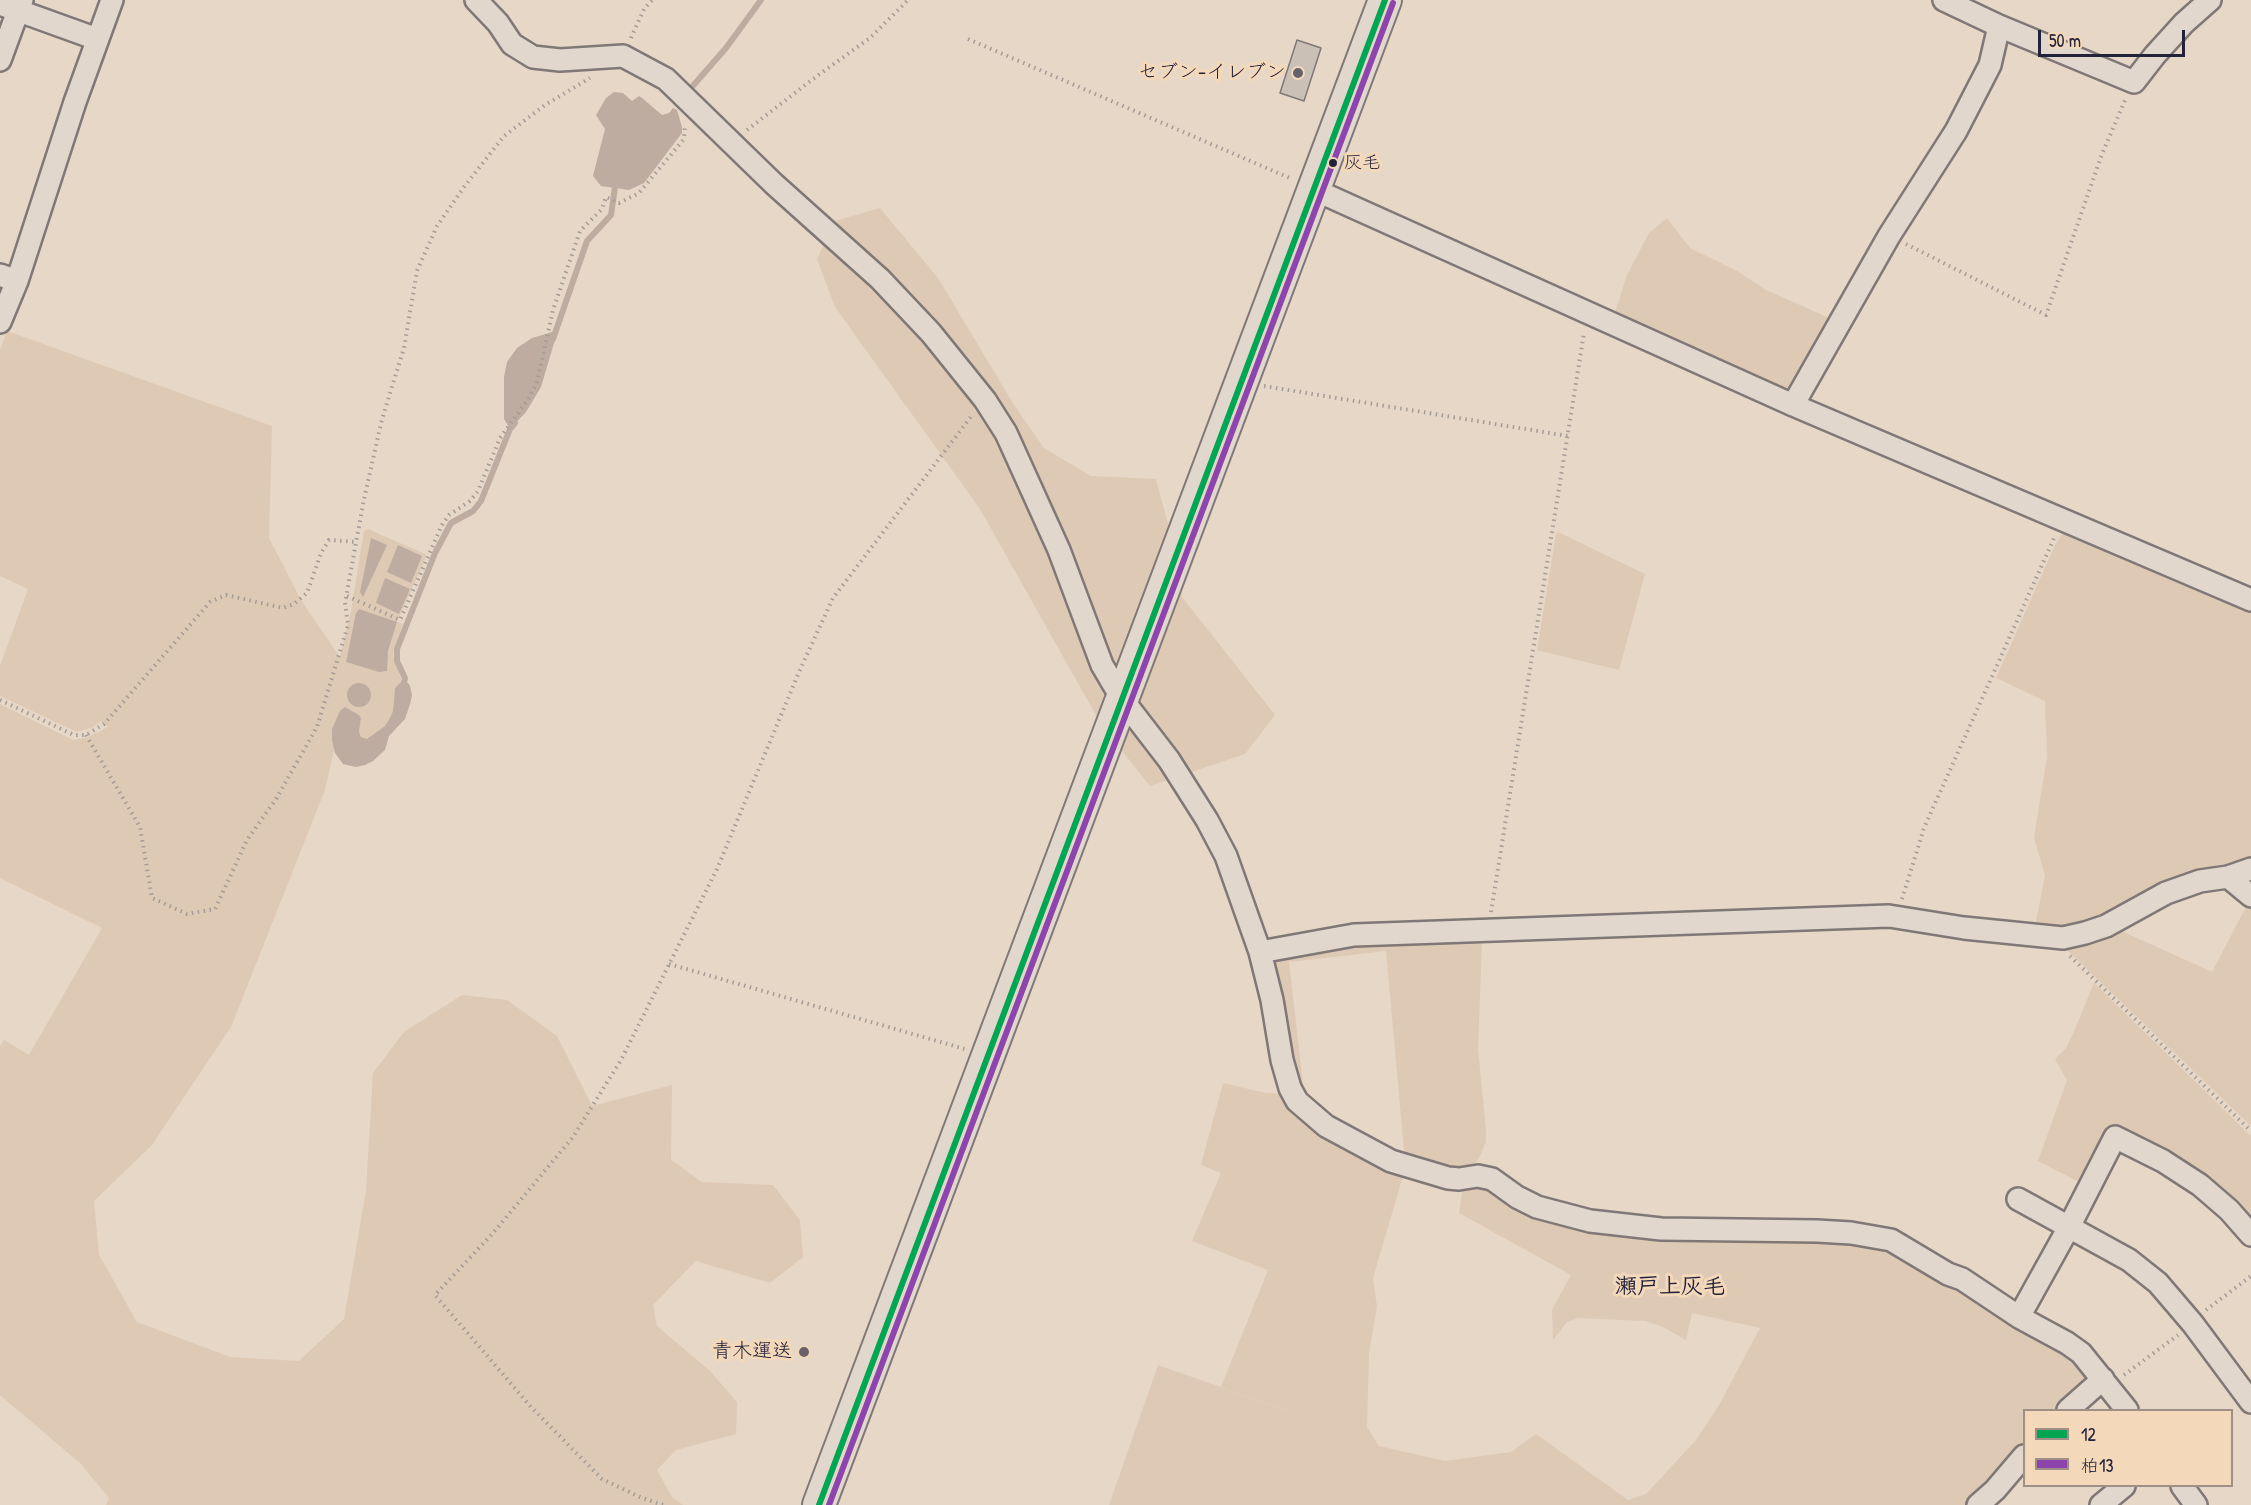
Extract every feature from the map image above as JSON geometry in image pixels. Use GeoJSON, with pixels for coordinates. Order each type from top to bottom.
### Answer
{"type":"FeatureCollection","features":[{"type":"Feature","properties":{"kind":"main road"},"geometry":{"type":"LineString","coordinates":[[819,1505],[1385,0]]}},
{"type":"Feature","properties":{"kind":"street"},"geometry":{"type":"LineString","coordinates":[[0,322],[9,278],[112,0]]}},
{"type":"Feature","properties":{"kind":"street"},"geometry":{"type":"LineString","coordinates":[[476,0],[498,23],[512,44],[533,57],[560,60],[614,57],[666,79],[774,184],[880,279],[931,333],[984,400],[1006,433],[1059,550],[1102,665],[1122,699],[1169,760],[1207,820],[1226,856],[1260,952],[1290,1088],[1297,1101],[1326,1126],[1391,1161],[1448,1178],[1478,1176],[1492,1179],[1517,1197],[1537,1207],[1590,1221],[1661,1229],[1851,1233],[1891,1240],[1948,1274],[1962,1279],[2019,1317],[2074,1348],[2106,1382],[2126,1409]]}},
{"type":"Feature","properties":{"kind":"street"},"geometry":{"type":"LineString","coordinates":[[1944,0],[1999,26],[2134,82],[2184,23],[2210,0]]}},
{"type":"Feature","properties":{"kind":"street"},"geometry":{"type":"LineString","coordinates":[[0,60],[13,5],[97,39]]}},
{"type":"Feature","properties":{"kind":"street"},"geometry":{"type":"LineString","coordinates":[[1793,405],[1889,236],[1956,131],[1990,66],[1999,26]]}},
{"type":"Feature","properties":{"kind":"street"},"geometry":{"type":"LineString","coordinates":[[1315,190],[1793,405],[2251,600]]}},
{"type":"Feature","properties":{"kind":"street"},"geometry":{"type":"LineString","coordinates":[[1260,952],[1354,935],[1896,917],[1964,928],[2063,938],[2106,926],[2166,893],[2200,881],[2228,877],[2251,869]]}},
{"type":"Feature","properties":{"kind":"street"},"geometry":{"type":"LineString","coordinates":[[2228,877],[2251,896]]}},
{"type":"Feature","properties":{"kind":"street"},"geometry":{"type":"LineString","coordinates":[[2019,1317],[2115,1137],[2163,1161],[2200,1185],[2229,1210],[2251,1235]]}},
{"type":"Feature","properties":{"kind":"street"},"geometry":{"type":"LineString","coordinates":[[2018,1199],[2129,1260],[2158,1283],[2192,1323],[2251,1402]]}},
{"type":"Feature","properties":{"kind":"street"},"geometry":{"type":"LineString","coordinates":[[2069,1409],[2106,1382]]}},
{"type":"Feature","properties":{"kind":"street"},"geometry":{"type":"LineString","coordinates":[[1978,1505],[1995,1490],[2023,1458]]}},
{"type":"Feature","properties":{"kind":"street"},"geometry":{"type":"LineString","coordinates":[[2101,1505],[2122,1487]]}},
{"type":"Feature","properties":{"kind":"street"},"geometry":{"type":"LineString","coordinates":[[2183,1487],[2196,1505]]}},
{"type":"Feature","properties":{"kind":"path"},"geometry":{"type":"LineString","coordinates":[[86,735],[140,827],[152,898],[187,914],[215,909],[247,840],[276,799],[317,727],[348,625],[345,603],[382,419],[404,348],[417,271],[437,226],[504,136],[545,105],[592,76],[614,57],[652,0]]}},
{"type":"Feature","properties":{"kind":"path"},"geometry":{"type":"LineString","coordinates":[[733,143],[757,121],[870,38],[908,0]]}},
{"type":"Feature","properties":{"kind":"path"},"geometry":{"type":"LineString","coordinates":[[968,39],[1315,190]]}},
{"type":"Feature","properties":{"kind":"path"},"geometry":{"type":"LineString","coordinates":[[1889,236],[2046,315],[2102,154],[2134,82]]}},
{"type":"Feature","properties":{"kind":"path"},"geometry":{"type":"LineString","coordinates":[[347,596],[400,620],[442,525],[449,515],[470,501],[478,491],[500,438],[529,398],[537,382],[548,330],[580,231],[602,209],[606,197],[619,203],[639,194],[684,139],[685,119],[698,108]]}},
{"type":"Feature","properties":{"kind":"path"},"geometry":{"type":"LineString","coordinates":[[1488,930],[1587,312]]}},
{"type":"Feature","properties":{"kind":"path"},"geometry":{"type":"LineString","coordinates":[[1242,382],[1367,405],[1568,436]]}},
{"type":"Feature","properties":{"kind":"path"},"geometry":{"type":"LineString","coordinates":[[663,1505],[602,1479],[531,1407],[435,1295],[494,1232],[573,1137],[621,1060],[717,869],[799,672],[833,598],[984,400]]}},
{"type":"Feature","properties":{"kind":"path"},"geometry":{"type":"LineString","coordinates":[[1896,917],[1924,828],[2062,520]]}},
{"type":"Feature","properties":{"kind":"path"},"geometry":{"type":"LineString","coordinates":[[0,700],[74,735],[86,735],[104,724],[210,602],[226,595],[283,608],[307,593],[321,554],[329,540],[357,542]]}},
{"type":"Feature","properties":{"kind":"path"},"geometry":{"type":"LineString","coordinates":[[2044,937],[2059,945],[2251,1131]]}},
{"type":"Feature","properties":{"kind":"path"},"geometry":{"type":"LineString","coordinates":[[669,964],[989,1056]]}},
{"type":"Feature","properties":{"kind":"path"},"geometry":{"type":"LineString","coordinates":[[2106,1382],[2192,1323],[2251,1276]]}},
{"type":"Feature","properties":{"kind":"shaded area"},"geometry":{"type":"Polygon","coordinates":[[[614,92],[623,93],[632,101],[639,96],[662,115],[669,113],[673,108],[677,110],[682,127],[682,133],[644,183],[629,190],[601,186],[593,176],[605,129],[596,115],[606,98],[614,92]]]}},
{"type":"Feature","properties":{"kind":"shaded area"},"geometry":{"type":"Polygon","coordinates":[[[880,208],[938,278],[1014,405],[1044,448],[1091,476],[1156,479],[1178,562],[1182,597],[1275,715],[1245,754],[1150,786],[1102,726],[980,509],[835,307],[817,259],[835,221],[880,208]]]}},
{"type":"Feature","properties":{"kind":"shaded area"},"geometry":{"type":"Polygon","coordinates":[[[1667,218],[1690,248],[1737,271],[1766,290],[1834,320],[1793,395],[1613,319],[1627,275],[1649,233],[1667,218]]]}},
{"type":"Feature","properties":{"kind":"shaded area"},"geometry":{"type":"Polygon","coordinates":[[[7,331],[272,426],[269,538],[302,602],[340,657],[351,611],[364,531],[368,529],[425,554],[426,557],[397,622],[403,624],[393,653],[401,682],[395,688],[393,711],[385,726],[367,739],[361,737],[359,732],[361,718],[343,709],[325,790],[231,1027],[152,1145],[94,1201],[99,1255],[137,1322],[230,1357],[299,1361],[344,1319],[366,1191],[373,1073],[404,1032],[462,995],[507,1000],[557,1036],[592,1106],[672,1085],[671,1160],[702,1182],[773,1185],[800,1220],[803,1257],[770,1283],[696,1261],[653,1305],[657,1326],[710,1371],[737,1402],[736,1434],[676,1450],[657,1470],[672,1497],[683,1505],[106,1505],[109,1498],[81,1464],[0,1395],[0,1046],[4,1040],[29,1055],[102,928],[0,878],[0,704],[73,740],[86,738],[108,727],[101,721],[93,727],[77,732],[0,696],[0,666],[28,589],[0,576],[0,350],[7,331]],[[358,610],[346,662],[384,672],[390,643],[358,610]]]}},
{"type":"Feature","properties":{"kind":"shaded area"},"geometry":{"type":"Polygon","coordinates":[[[556,331],[541,387],[526,412],[510,429],[504,419],[504,377],[507,362],[517,348],[532,338],[556,331]]]}},
{"type":"Feature","properties":{"kind":"shaded area"},"geometry":{"type":"Polygon","coordinates":[[[2067,531],[2251,609],[2251,858],[2092,926],[2034,932],[2045,875],[2034,838],[2047,756],[2045,701],[1996,678],[2055,545],[2067,531]]]}},
{"type":"Feature","properties":{"kind":"shaded area"},"geometry":{"type":"Polygon","coordinates":[[[1558,532],[1645,574],[1619,670],[1537,650],[1558,532]]]}},
{"type":"Feature","properties":{"kind":"shaded area"},"geometry":{"type":"Polygon","coordinates":[[[371,538],[387,545],[363,597],[360,592],[371,538]]]}},
{"type":"Feature","properties":{"kind":"shaded area"},"geometry":{"type":"Polygon","coordinates":[[[398,545],[422,556],[411,583],[387,572],[398,545]]]}},
{"type":"Feature","properties":{"kind":"shaded area"},"geometry":{"type":"Polygon","coordinates":[[[385,578],[410,589],[399,614],[376,603],[385,578]]]}},
{"type":"Feature","properties":{"kind":"shaded area"},"geometry":{"type":"Polygon","coordinates":[[[359,609],[397,622],[388,651],[387,671],[379,672],[346,662],[356,613],[359,609]]]}},
{"type":"Feature","properties":{"kind":"shaded area"},"geometry":{"type":"Polygon","coordinates":[[[401,682],[408,683],[410,686],[412,695],[410,704],[405,719],[389,736],[385,750],[365,765],[356,767],[343,764],[335,753],[332,740],[332,729],[340,711],[345,707],[359,715],[361,718],[359,732],[361,737],[367,739],[385,726],[390,718],[393,711],[395,688],[401,682]]]}},
{"type":"Feature","properties":{"kind":"shaded area"},"geometry":{"type":"Polygon","coordinates":[[[359,683],[364,684],[370,690],[370,700],[364,706],[359,707],[354,706],[348,700],[347,695],[348,690],[354,684],[359,683]]]}},
{"type":"Feature","properties":{"kind":"shaded area"},"geometry":{"type":"Polygon","coordinates":[[[2248,903],[2251,904],[2251,1126],[2063,946],[2113,927],[2212,972],[2248,903]]]}},
{"type":"Feature","properties":{"kind":"shaded area"},"geometry":{"type":"Polygon","coordinates":[[[1351,940],[1482,940],[1478,1049],[1486,1142],[1479,1158],[1468,1171],[1405,1161],[1386,951],[1289,962],[1305,1101],[1299,1094],[1266,957],[1351,940]]]}},
{"type":"Feature","properties":{"kind":"shaded area"},"geometry":{"type":"Polygon","coordinates":[[[2094,983],[2251,1136],[2251,1221],[2176,1160],[2112,1126],[2081,1183],[2038,1161],[2067,1080],[2055,1059],[2066,1048],[2094,983]]]}},
{"type":"Feature","properties":{"kind":"shaded area"},"geometry":{"type":"Polygon","coordinates":[[[1223,1083],[1266,1093],[1290,1094],[1405,1169],[1373,1278],[1377,1307],[1369,1353],[1367,1427],[1379,1446],[1445,1461],[1511,1452],[1536,1434],[1628,1500],[1646,1494],[1696,1440],[1718,1407],[1760,1328],[1692,1313],[1686,1340],[1663,1327],[1645,1321],[1578,1318],[1567,1322],[1553,1340],[1552,1310],[1571,1275],[1459,1213],[1463,1187],[1479,1181],[1551,1215],[1873,1240],[1956,1287],[2001,1318],[2068,1354],[2088,1376],[2087,1381],[2055,1409],[2023,1409],[2023,1443],[1985,1489],[1965,1505],[1340,1505],[1300,1415],[1221,1387],[1268,1270],[1192,1241],[1221,1173],[1201,1165],[1223,1083]]]}},
{"type":"Feature","properties":{"kind":"shaded area"},"geometry":{"type":"Polygon","coordinates":[[[1158,1365],[1300,1415],[1340,1505],[1109,1505],[1158,1365]]]}},
{"type":"Feature","properties":{"kind":"building"},"geometry":{"type":"Polygon","coordinates":[[[1297,40],[1321,48],[1304,101],[1280,93],[1297,40]]]}},
{"type":"Feature","properties":{"kind":"waterway"},"geometry":{"type":"LineString","coordinates":[[691,88],[726,48],[761,0]]}},
{"type":"Feature","properties":{"kind":"waterway"},"geometry":{"type":"LineString","coordinates":[[553,339],[587,241],[611,215],[615,187],[619,183]]}},
{"type":"Feature","properties":{"kind":"waterway"},"geometry":{"type":"LineString","coordinates":[[404,683],[405,678],[397,661],[397,649],[435,553],[451,523],[473,511],[481,501],[510,429],[515,423]]}},
{"type":"Feature","properties":{"kind":"transit line","name":"12"},"geometry":{"type":"LineString","coordinates":[[819,1505],[1385,0]]}},
{"type":"Feature","properties":{"kind":"transit line","name":"柏13"},"geometry":{"type":"LineString","coordinates":[[829,1505],[1393,3]]}},
{"type":"Feature","properties":{"kind":"place","name":"セブン-イレブン"},"geometry":{"type":"Point","coordinates":[1298,73]}},
{"type":"Feature","properties":{"kind":"place","name":"灰毛"},"geometry":{"type":"Point","coordinates":[1333,163]}},
{"type":"Feature","properties":{"kind":"place","name":"青木運送"},"geometry":{"type":"Point","coordinates":[804,1352]}},
{"type":"Feature","properties":{"kind":"district","name":"瀬戸上灰毛"},"geometry":{"type":"Point","coordinates":[1670,1287]}}]}
